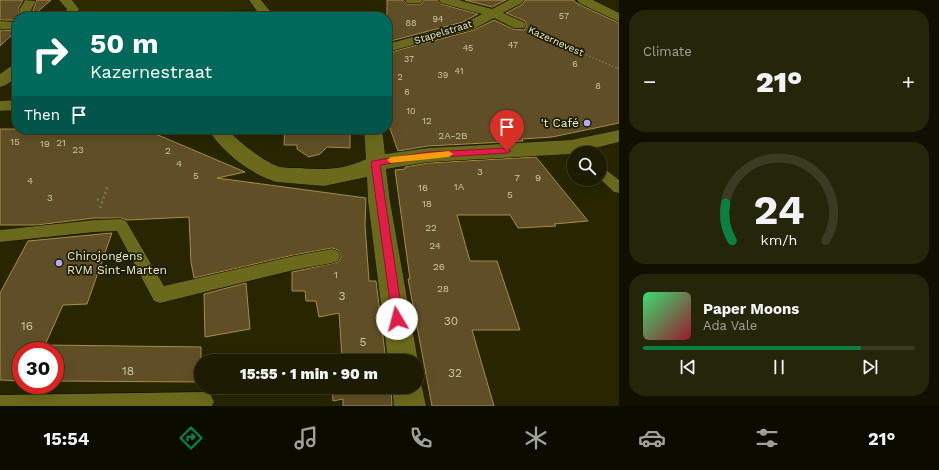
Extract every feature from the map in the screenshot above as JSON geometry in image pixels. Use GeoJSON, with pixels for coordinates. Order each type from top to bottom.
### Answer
{"type":"FeatureCollection","features":[{"type":"Feature","properties":{"kind":"street"},"geometry":{"type":"LineString","coordinates":[[65,0],[73,9],[72,12]]}},
{"type":"Feature","properties":{"kind":"street"},"geometry":{"type":"LineString","coordinates":[[255,0],[264,12]]}},
{"type":"Feature","properties":{"kind":"street"},"geometry":{"type":"LineString","coordinates":[[411,0],[417,0]]}},
{"type":"Feature","properties":{"kind":"street","name":"Kazernevest"},"geometry":{"type":"LineString","coordinates":[[445,0],[493,13],[519,25]]}},
{"type":"Feature","properties":{"kind":"street","name":"Stapelstraat"},"geometry":{"type":"LineString","coordinates":[[392,47],[469,26],[518,0]]}},
{"type":"Feature","properties":{"kind":"street"},"geometry":{"type":"LineString","coordinates":[[583,0],[619,18]]}},
{"type":"Feature","properties":{"kind":"street"},"geometry":{"type":"LineString","coordinates":[[27,12],[26,10],[30,1]]}},
{"type":"Feature","properties":{"kind":"street"},"geometry":{"type":"LineString","coordinates":[[0,25],[12,26]]}},
{"type":"Feature","properties":{"kind":"street"},"geometry":{"type":"LineString","coordinates":[[0,82],[12,73]]}},
{"type":"Feature","properties":{"kind":"street"},"geometry":{"type":"LineString","coordinates":[[0,106],[12,105]]}},
{"type":"Feature","properties":{"kind":"street"},"geometry":{"type":"LineString","coordinates":[[221,134],[229,143],[249,159],[276,174],[324,178],[360,171],[375,163],[428,155],[567,150]]}},
{"type":"Feature","properties":{"kind":"street"},"geometry":{"type":"LineString","coordinates":[[373,134],[379,201],[402,354]]}},
{"type":"Feature","properties":{"kind":"street"},"geometry":{"type":"LineString","coordinates":[[587,146],[619,136]]}},
{"type":"Feature","properties":{"kind":"street"},"geometry":{"type":"LineString","coordinates":[[408,394],[410,406]]}},
{"type":"Feature","properties":{"kind":"lane"},"geometry":{"type":"LineString","coordinates":[[607,178],[619,188]]}},
{"type":"Feature","properties":{"kind":"lane"},"geometry":{"type":"LineString","coordinates":[[0,236],[94,226],[121,225],[160,295],[294,263],[332,256]]}},
{"type":"Feature","properties":{"kind":"lane"},"geometry":{"type":"LineString","coordinates":[[0,405],[204,402]]}},
{"type":"Feature","properties":{"kind":"path","name":"Kazernevest"},"geometry":{"type":"LineString","coordinates":[[519,25],[619,69]]}},
{"type":"Feature","properties":{"kind":"path"},"geometry":{"type":"LineString","coordinates":[[97,199],[102,202]]}},
{"type":"Feature","properties":{"kind":"shaded area"},"geometry":{"type":"Polygon","coordinates":[[[73,0],[248,0],[257,8],[222,12],[80,12],[78,5],[73,0]]]}},
{"type":"Feature","properties":{"kind":"building"},"geometry":{"type":"Polygon","coordinates":[[[0,0],[23,0],[18,9],[19,12],[12,12],[12,20],[0,20],[0,0]]]}},
{"type":"Feature","properties":{"kind":"building"},"geometry":{"type":"Polygon","coordinates":[[[37,0],[51,0],[37,12],[34,12],[33,10],[37,0]]]}},
{"type":"Feature","properties":{"kind":"building"},"geometry":{"type":"Polygon","coordinates":[[[387,0],[404,0],[407,4],[421,4],[424,0],[438,0],[441,4],[478,14],[463,22],[392,41],[392,12],[387,12],[387,0]]]}},
{"type":"Feature","properties":{"kind":"building"},"geometry":{"type":"Polygon","coordinates":[[[465,0],[506,0],[492,7],[465,0]]]}},
{"type":"Feature","properties":{"kind":"building"},"geometry":{"type":"Polygon","coordinates":[[[525,0],[573,0],[578,4],[619,23],[619,123],[552,137],[522,139],[523,141],[428,146],[398,151],[392,134],[392,52],[474,30],[494,20],[513,29],[524,30],[527,26],[525,21],[506,13],[523,4],[525,0]]]}},
{"type":"Feature","properties":{"kind":"building"},"geometry":{"type":"Polygon","coordinates":[[[0,30],[12,31],[12,35],[0,46],[0,30]]]}},
{"type":"Feature","properties":{"kind":"building"},"geometry":{"type":"Polygon","coordinates":[[[0,129],[12,129],[12,134],[156,134],[245,172],[217,178],[366,198],[365,225],[369,281],[376,281],[385,354],[342,354],[339,313],[319,317],[316,301],[306,301],[305,291],[292,291],[292,272],[338,262],[341,257],[338,250],[332,248],[294,255],[194,278],[191,262],[189,217],[127,220],[121,218],[94,218],[37,225],[0,225],[0,129]]]}},
{"type":"Feature","properties":{"kind":"building"},"geometry":{"type":"Polygon","coordinates":[[[285,134],[350,134],[350,148],[327,147],[320,154],[309,157],[297,149],[297,145],[284,145],[285,134]]]}},
{"type":"Feature","properties":{"kind":"building"},"geometry":{"type":"Polygon","coordinates":[[[536,157],[588,221],[554,224],[556,226],[518,228],[510,215],[457,215],[470,261],[497,261],[520,330],[472,330],[494,406],[432,406],[424,364],[424,354],[422,354],[408,279],[410,279],[395,170],[428,163],[536,157]]]}},
{"type":"Feature","properties":{"kind":"building"},"geometry":{"type":"Polygon","coordinates":[[[112,233],[87,304],[63,305],[46,342],[12,342],[12,381],[0,380],[0,293],[28,241],[112,233]]]}},
{"type":"Feature","properties":{"kind":"building"},"geometry":{"type":"Polygon","coordinates":[[[246,283],[250,329],[205,337],[204,294],[246,283]]]}},
{"type":"Feature","properties":{"kind":"building"},"geometry":{"type":"Polygon","coordinates":[[[64,345],[201,347],[201,354],[194,354],[194,382],[64,381],[64,345]]]}},
{"type":"Feature","properties":{"kind":"building"},"geometry":{"type":"Polygon","coordinates":[[[332,394],[391,394],[392,406],[343,406],[343,399],[333,401],[332,394]]]}},
{"type":"Feature","properties":{"kind":"slow traffic"},"geometry":{"type":"LineString","coordinates":[[391,160],[449,154]]}},
{"type":"Feature","properties":{"kind":"place","name":"'t Café"},"geometry":{"type":"Point","coordinates":[587,123]}},
{"type":"Feature","properties":{"kind":"place","name":"Chirojongens RVM Sint-Marten"},"geometry":{"type":"Point","coordinates":[59,263]}},
{"type":"Feature","properties":{"kind":"route"},"geometry":{"type":"LineString","coordinates":[[397,319],[379,201],[375,163],[428,155],[507,151]]}}]}
